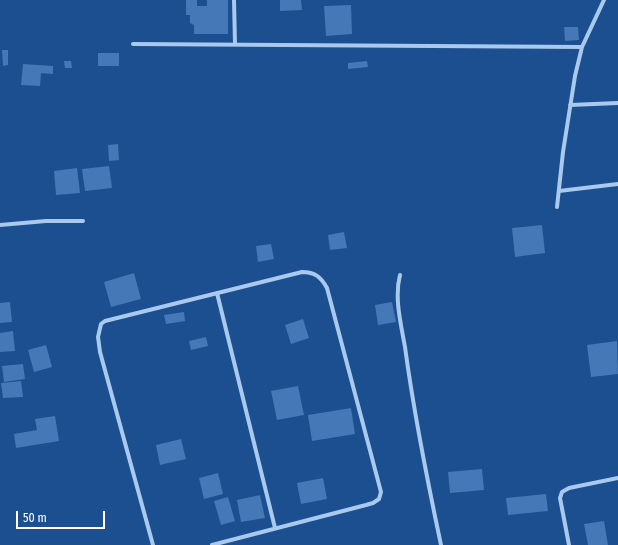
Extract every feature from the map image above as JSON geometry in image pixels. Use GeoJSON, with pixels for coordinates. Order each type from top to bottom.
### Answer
{"type":"FeatureCollection","features":[{"type":"Feature","properties":{"kind":"street"},"geometry":{"type":"LineString","coordinates":[[234,0],[235,44]]}},
{"type":"Feature","properties":{"kind":"street"},"geometry":{"type":"LineString","coordinates":[[557,207],[575,76],[582,47],[604,0]]}},
{"type":"Feature","properties":{"kind":"street"},"geometry":{"type":"LineString","coordinates":[[133,44],[582,47]]}},
{"type":"Feature","properties":{"kind":"street"},"geometry":{"type":"LineString","coordinates":[[570,105],[618,103]]}},
{"type":"Feature","properties":{"kind":"street"},"geometry":{"type":"LineString","coordinates":[[559,191],[618,184]]}},
{"type":"Feature","properties":{"kind":"street"},"geometry":{"type":"LineString","coordinates":[[0,225],[46,221],[83,221]]}},
{"type":"Feature","properties":{"kind":"street"},"geometry":{"type":"LineString","coordinates":[[153,545],[100,352],[99,332],[101,324],[105,321],[302,272],[308,272],[321,277],[327,288],[380,492],[379,499],[373,503],[212,545]]}},
{"type":"Feature","properties":{"kind":"street"},"geometry":{"type":"LineString","coordinates":[[400,275],[398,290],[399,303],[411,394],[441,545]]}},
{"type":"Feature","properties":{"kind":"street"},"geometry":{"type":"LineString","coordinates":[[217,293],[275,528]]}},
{"type":"Feature","properties":{"kind":"street"},"geometry":{"type":"LineString","coordinates":[[569,545],[560,498],[562,492],[569,488],[618,478]]}},
{"type":"Feature","properties":{"kind":"building"},"geometry":{"type":"Polygon","coordinates":[[[186,0],[197,0],[197,6],[207,6],[207,0],[228,0],[228,34],[194,34],[194,25],[190,23],[190,15],[186,15],[186,0]]]}},
{"type":"Feature","properties":{"kind":"building"},"geometry":{"type":"Polygon","coordinates":[[[280,0],[301,0],[302,10],[280,11],[280,0]]]}},
{"type":"Feature","properties":{"kind":"building"},"geometry":{"type":"Polygon","coordinates":[[[351,5],[352,34],[326,36],[324,6],[351,5]]]}},
{"type":"Feature","properties":{"kind":"building"},"geometry":{"type":"Polygon","coordinates":[[[564,27],[578,27],[579,40],[565,41],[564,27]]]}},
{"type":"Feature","properties":{"kind":"building"},"geometry":{"type":"Polygon","coordinates":[[[2,50],[8,50],[8,65],[3,66],[2,50]]]}},
{"type":"Feature","properties":{"kind":"building"},"geometry":{"type":"Polygon","coordinates":[[[98,53],[119,53],[119,66],[98,66],[98,53]]]}},
{"type":"Feature","properties":{"kind":"building"},"geometry":{"type":"Polygon","coordinates":[[[64,61],[71,61],[72,68],[65,68],[64,61]]]}},
{"type":"Feature","properties":{"kind":"building"},"geometry":{"type":"Polygon","coordinates":[[[367,61],[368,67],[348,69],[348,63],[367,61]]]}},
{"type":"Feature","properties":{"kind":"building"},"geometry":{"type":"Polygon","coordinates":[[[23,64],[53,66],[53,74],[41,73],[40,86],[21,85],[23,64]]]}},
{"type":"Feature","properties":{"kind":"building"},"geometry":{"type":"Polygon","coordinates":[[[118,144],[119,160],[109,161],[108,145],[118,144]]]}},
{"type":"Feature","properties":{"kind":"building"},"geometry":{"type":"Polygon","coordinates":[[[109,166],[112,188],[85,191],[82,169],[109,166]]]}},
{"type":"Feature","properties":{"kind":"building"},"geometry":{"type":"Polygon","coordinates":[[[77,168],[80,193],[56,195],[54,171],[77,168]]]}},
{"type":"Feature","properties":{"kind":"building"},"geometry":{"type":"Polygon","coordinates":[[[542,225],[545,253],[515,257],[512,228],[542,225]]]}},
{"type":"Feature","properties":{"kind":"building"},"geometry":{"type":"Polygon","coordinates":[[[344,232],[347,248],[330,250],[328,235],[344,232]]]}},
{"type":"Feature","properties":{"kind":"building"},"geometry":{"type":"Polygon","coordinates":[[[271,244],[274,259],[258,262],[256,246],[271,244]]]}},
{"type":"Feature","properties":{"kind":"building"},"geometry":{"type":"Polygon","coordinates":[[[134,273],[141,299],[111,307],[104,282],[134,273]]]}},
{"type":"Feature","properties":{"kind":"building"},"geometry":{"type":"Polygon","coordinates":[[[10,302],[12,322],[0,323],[0,303],[10,302]]]}},
{"type":"Feature","properties":{"kind":"building"},"geometry":{"type":"Polygon","coordinates":[[[392,302],[396,322],[378,325],[375,305],[392,302]]]}},
{"type":"Feature","properties":{"kind":"building"},"geometry":{"type":"Polygon","coordinates":[[[184,312],[185,321],[166,324],[164,315],[184,312]]]}},
{"type":"Feature","properties":{"kind":"building"},"geometry":{"type":"Polygon","coordinates":[[[303,319],[309,338],[291,344],[285,325],[303,319]]]}},
{"type":"Feature","properties":{"kind":"building"},"geometry":{"type":"Polygon","coordinates":[[[13,331],[15,351],[0,352],[0,333],[13,331]]]}},
{"type":"Feature","properties":{"kind":"building"},"geometry":{"type":"Polygon","coordinates":[[[206,337],[208,346],[191,350],[189,341],[206,337]]]}},
{"type":"Feature","properties":{"kind":"building"},"geometry":{"type":"Polygon","coordinates":[[[617,341],[618,374],[591,377],[587,345],[617,341]]]}},
{"type":"Feature","properties":{"kind":"building"},"geometry":{"type":"Polygon","coordinates":[[[46,345],[52,367],[34,372],[28,350],[46,345]]]}},
{"type":"Feature","properties":{"kind":"building"},"geometry":{"type":"Polygon","coordinates":[[[23,364],[25,379],[4,382],[2,366],[23,364]]]}},
{"type":"Feature","properties":{"kind":"building"},"geometry":{"type":"Polygon","coordinates":[[[21,381],[23,397],[3,398],[1,383],[21,381]]]}},
{"type":"Feature","properties":{"kind":"building"},"geometry":{"type":"Polygon","coordinates":[[[298,386],[304,415],[277,420],[271,391],[298,386]]]}},
{"type":"Feature","properties":{"kind":"building"},"geometry":{"type":"Polygon","coordinates":[[[351,408],[355,434],[312,441],[308,415],[351,408]]]}},
{"type":"Feature","properties":{"kind":"building"},"geometry":{"type":"Polygon","coordinates":[[[55,416],[59,441],[16,448],[14,434],[37,430],[35,419],[55,416]]]}},
{"type":"Feature","properties":{"kind":"building"},"geometry":{"type":"Polygon","coordinates":[[[181,439],[186,459],[160,465],[156,445],[181,439]]]}},
{"type":"Feature","properties":{"kind":"building"},"geometry":{"type":"Polygon","coordinates":[[[482,469],[484,490],[450,493],[448,472],[482,469]]]}},
{"type":"Feature","properties":{"kind":"building"},"geometry":{"type":"Polygon","coordinates":[[[218,473],[223,494],[204,499],[199,478],[218,473]]]}},
{"type":"Feature","properties":{"kind":"building"},"geometry":{"type":"Polygon","coordinates":[[[323,478],[327,499],[301,504],[297,483],[323,478]]]}},
{"type":"Feature","properties":{"kind":"building"},"geometry":{"type":"Polygon","coordinates":[[[546,494],[548,511],[508,515],[506,498],[546,494]]]}},
{"type":"Feature","properties":{"kind":"building"},"geometry":{"type":"Polygon","coordinates":[[[260,495],[265,518],[241,522],[237,500],[260,495]]]}},
{"type":"Feature","properties":{"kind":"building"},"geometry":{"type":"Polygon","coordinates":[[[228,497],[235,521],[221,525],[214,501],[228,497]]]}},
{"type":"Feature","properties":{"kind":"building"},"geometry":{"type":"Polygon","coordinates":[[[604,521],[608,545],[588,545],[584,524],[604,521]]]}}]}
